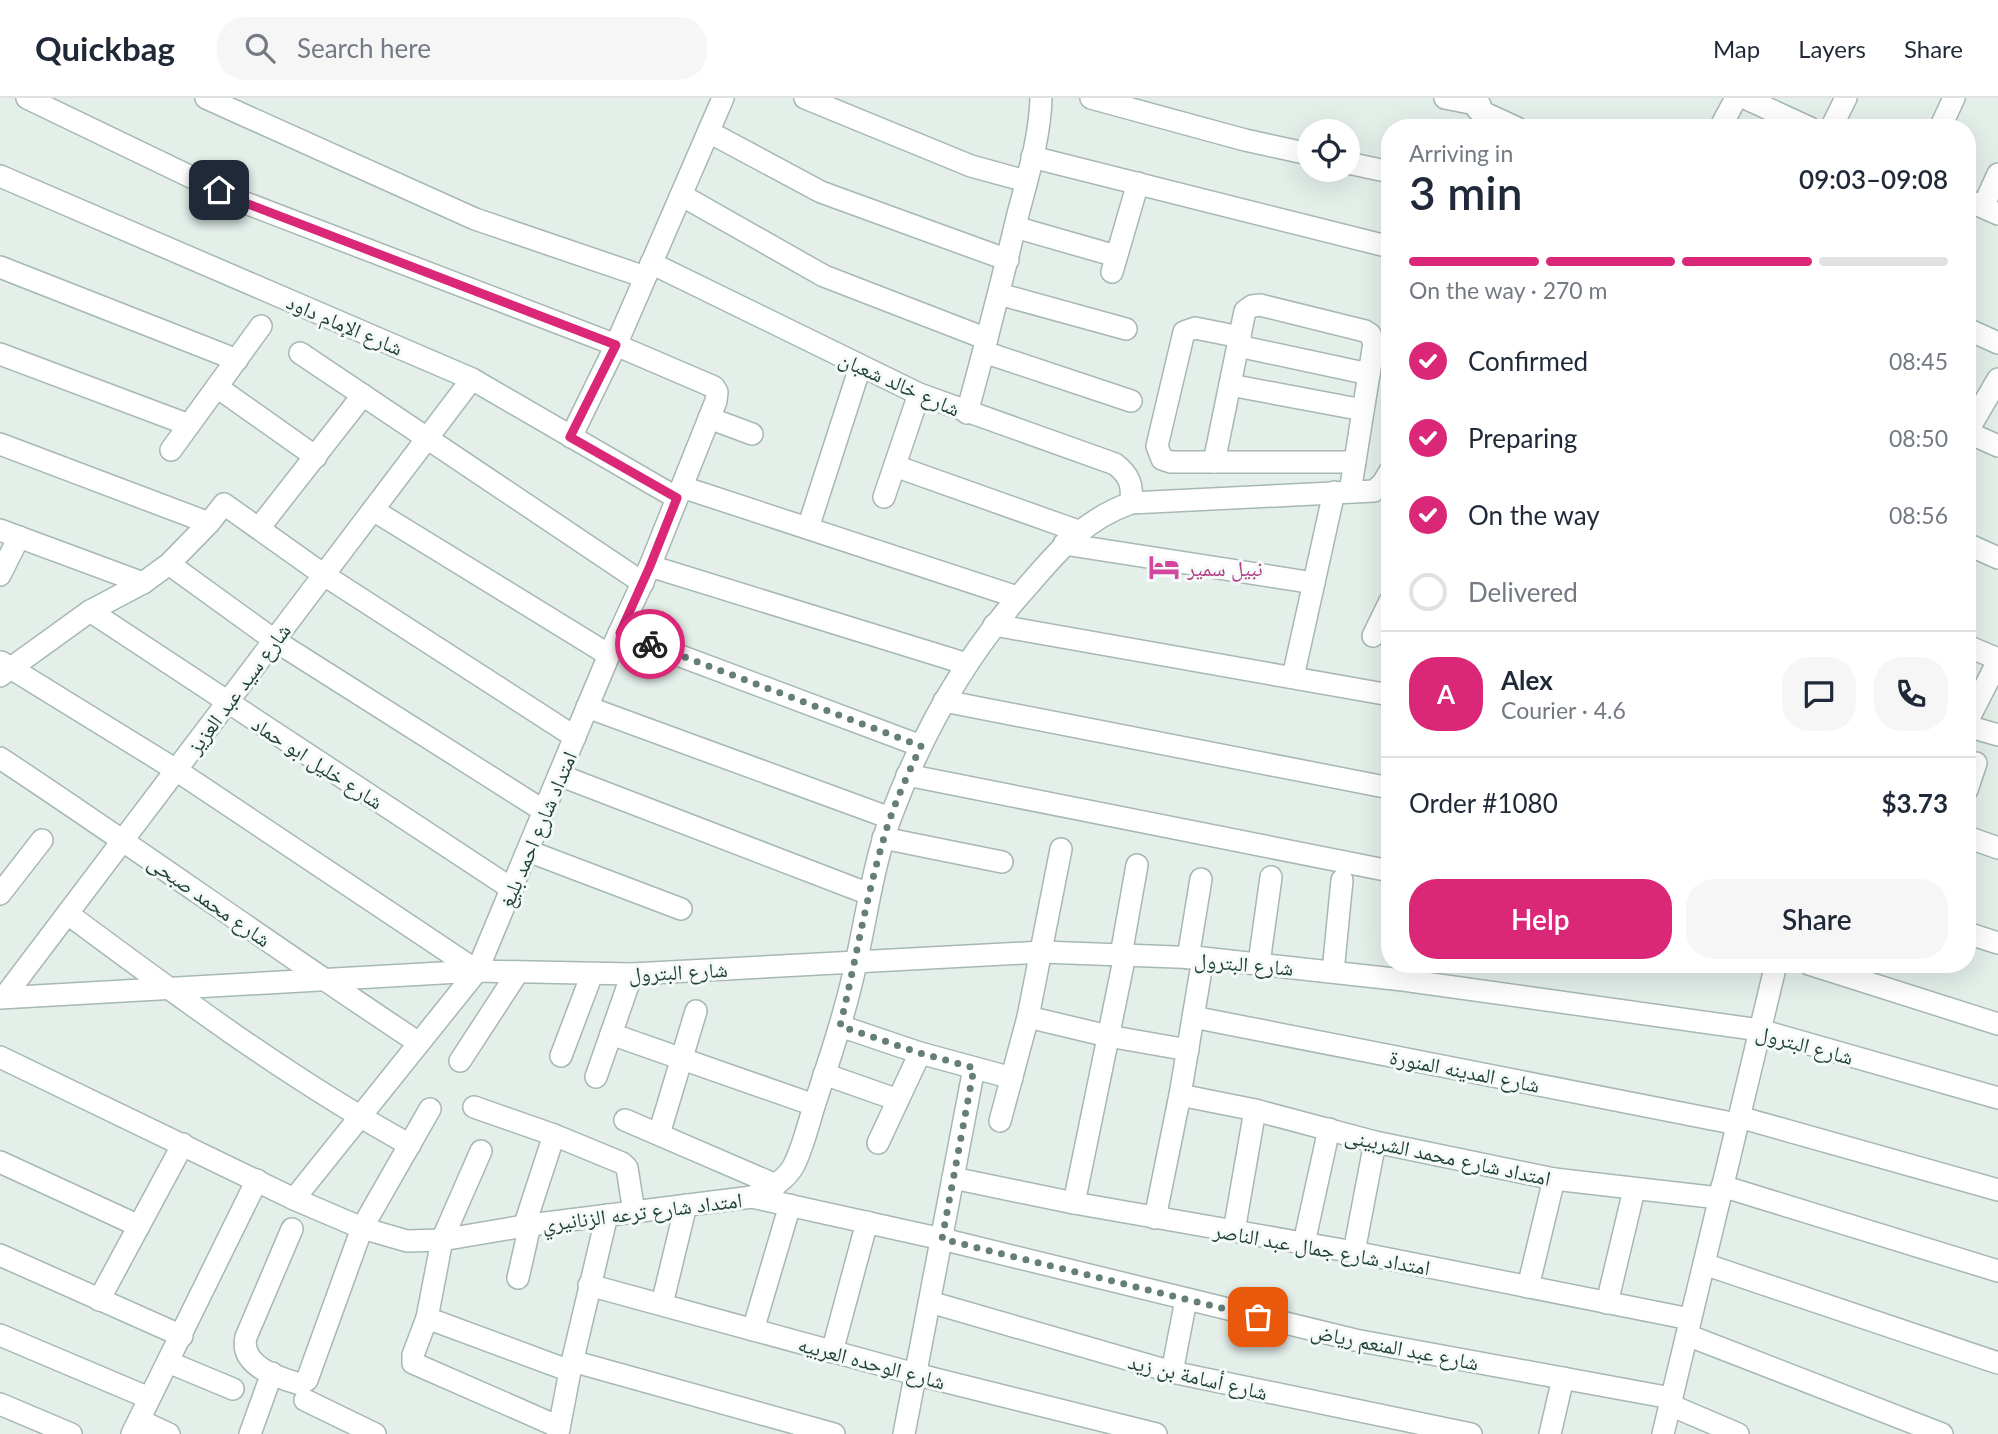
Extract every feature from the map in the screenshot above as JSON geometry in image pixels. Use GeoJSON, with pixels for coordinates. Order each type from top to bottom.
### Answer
{"type":"FeatureCollection","features":[{"type":"Feature","properties":{"kind":"street"},"geometry":{"type":"LineString","coordinates":[[27,98],[243,202],[616,345]]}},
{"type":"Feature","properties":{"kind":"street","name":"شارع خالد شعبان"},"geometry":{"type":"LineString","coordinates":[[206,98],[475,219],[648,270],[919,394],[1115,464],[1127,473],[1132,488],[1131,503]]}},
{"type":"Feature","properties":{"kind":"street"},"geometry":{"type":"LineString","coordinates":[[570,437],[616,345],[723,98]]}},
{"type":"Feature","properties":{"kind":"street"},"geometry":{"type":"LineString","coordinates":[[805,98],[971,166],[1026,181]]}},
{"type":"Feature","properties":{"kind":"street"},"geometry":{"type":"LineString","coordinates":[[1091,98],[1297,151]]}},
{"type":"Feature","properties":{"kind":"street"},"geometry":{"type":"LineString","coordinates":[[1445,98],[1498,119]]}},
{"type":"Feature","properties":{"kind":"street"},"geometry":{"type":"LineString","coordinates":[[1724,119],[1735,98]]}},
{"type":"Feature","properties":{"kind":"street"},"geometry":{"type":"LineString","coordinates":[[1745,98],[1790,119]]}},
{"type":"Feature","properties":{"kind":"street"},"geometry":{"type":"LineString","coordinates":[[1836,119],[1846,98]]}},
{"type":"Feature","properties":{"kind":"street"},"geometry":{"type":"LineString","coordinates":[[1944,119],[1954,98]]}},
{"type":"Feature","properties":{"kind":"street"},"geometry":{"type":"LineString","coordinates":[[967,413],[1008,260],[1041,117],[1037,99]]}},
{"type":"Feature","properties":{"kind":"street"},"geometry":{"type":"LineString","coordinates":[[709,132],[821,192],[1008,260]]}},
{"type":"Feature","properties":{"kind":"street"},"geometry":{"type":"LineString","coordinates":[[1032,157],[1381,245]]}},
{"type":"Feature","properties":{"kind":"street"},"geometry":{"type":"LineString","coordinates":[[1360,166],[1381,170]]}},
{"type":"Feature","properties":{"kind":"street"},"geometry":{"type":"LineString","coordinates":[[1983,207],[1998,174]]}},
{"type":"Feature","properties":{"kind":"street","name":"شارع الإمام داود"},"geometry":{"type":"LineString","coordinates":[[0,176],[472,379],[570,437],[680,492],[808,528],[1017,597]]}},
{"type":"Feature","properties":{"kind":"street"},"geometry":{"type":"LineString","coordinates":[[1015,227],[1114,264],[1138,183]]}},
{"type":"Feature","properties":{"kind":"street"},"geometry":{"type":"LineString","coordinates":[[681,195],[824,275],[985,345],[1131,401]]}},
{"type":"Feature","properties":{"kind":"street"},"geometry":{"type":"LineString","coordinates":[[0,267],[237,360]]}},
{"type":"Feature","properties":{"kind":"street"},"geometry":{"type":"LineString","coordinates":[[999,294],[1126,329]]}},
{"type":"Feature","properties":{"kind":"street"},"geometry":{"type":"LineString","coordinates":[[1214,462],[1245,311],[1256,305],[1370,334],[1374,343],[1355,462],[1342,492],[1314,583],[1293,677]]}},
{"type":"Feature","properties":{"kind":"street"},"geometry":{"type":"LineString","coordinates":[[171,450],[261,326]]}},
{"type":"Feature","properties":{"kind":"street"},"geometry":{"type":"LineString","coordinates":[[1355,462],[1167,461],[1159,456],[1157,446],[1184,332],[1195,328],[1239,342],[1369,374]]}},
{"type":"Feature","properties":{"kind":"street"},"geometry":{"type":"LineString","coordinates":[[1976,333],[1998,343]]}},
{"type":"Feature","properties":{"kind":"street","name":"امتداد شارع احمد بليغ"},"geometry":{"type":"LineString","coordinates":[[294,1199],[477,971],[609,655],[647,574],[709,418],[717,396],[714,387],[616,345]]}},
{"type":"Feature","properties":{"kind":"street"},"geometry":{"type":"LineString","coordinates":[[300,353],[427,438],[647,574],[967,664]]}},
{"type":"Feature","properties":{"kind":"street"},"geometry":{"type":"LineString","coordinates":[[0,354],[189,425]]}},
{"type":"Feature","properties":{"kind":"street"},"geometry":{"type":"LineString","coordinates":[[808,528],[860,367]]}},
{"type":"Feature","properties":{"kind":"street","name":"شارع سيد عبد العزيز"},"geometry":{"type":"LineString","coordinates":[[2,997],[68,914],[472,379]]}},
{"type":"Feature","properties":{"kind":"street"},"geometry":{"type":"LineString","coordinates":[[1976,417],[1998,379]]}},
{"type":"Feature","properties":{"kind":"street"},"geometry":{"type":"LineString","coordinates":[[1230,386],[1363,410]]}},
{"type":"Feature","properties":{"kind":"street"},"geometry":{"type":"LineString","coordinates":[[217,387],[316,457]]}},
{"type":"Feature","properties":{"kind":"street"},"geometry":{"type":"LineString","coordinates":[[884,498],[919,394]]}},
{"type":"Feature","properties":{"kind":"street"},"geometry":{"type":"LineString","coordinates":[[260,528],[363,396]]}},
{"type":"Feature","properties":{"kind":"street"},"geometry":{"type":"LineString","coordinates":[[709,418],[752,434]]}},
{"type":"Feature","properties":{"kind":"street"},"geometry":{"type":"LineString","coordinates":[[1976,436],[1998,446]]}},
{"type":"Feature","properties":{"kind":"street"},"geometry":{"type":"LineString","coordinates":[[0,444],[209,523]]}},
{"type":"Feature","properties":{"kind":"street"},"geometry":{"type":"LineString","coordinates":[[895,466],[1071,538],[1314,583]]}},
{"type":"Feature","properties":{"kind":"street"},"geometry":{"type":"LineString","coordinates":[[625,1120],[776,1185],[793,1165],[840,1026],[869,894],[887,828],[907,775],[944,701],[967,664],[1017,597],[1071,538],[1108,511],[1131,503],[1342,492],[1381,495]]}},
{"type":"Feature","properties":{"kind":"street"},"geometry":{"type":"LineString","coordinates":[[477,971],[176,770],[3,668],[90,611],[143,583],[169,564],[224,504],[324,575],[575,737]]}},
{"type":"Feature","properties":{"kind":"street"},"geometry":{"type":"LineString","coordinates":[[373,510],[609,655]]}},
{"type":"Feature","properties":{"kind":"street"},"geometry":{"type":"LineString","coordinates":[[0,575],[10,534],[143,583]]}},
{"type":"Feature","properties":{"kind":"street"},"geometry":{"type":"LineString","coordinates":[[1976,548],[1998,558]]}},
{"type":"Feature","properties":{"kind":"street"},"geometry":{"type":"LineString","coordinates":[[169,564],[274,640],[544,811]]}},
{"type":"Feature","properties":{"kind":"street","name":"شارع خليل ابو حماد"},"geometry":{"type":"LineString","coordinates":[[90,611],[512,889]]}},
{"type":"Feature","properties":{"kind":"street"},"geometry":{"type":"LineString","coordinates":[[1373,636],[1381,620]]}},
{"type":"Feature","properties":{"kind":"street"},"geometry":{"type":"LineString","coordinates":[[994,625],[1381,693]]}},
{"type":"Feature","properties":{"kind":"street"},"geometry":{"type":"LineString","coordinates":[[620,633],[921,746]]}},
{"type":"Feature","properties":{"kind":"street"},"geometry":{"type":"LineString","coordinates":[[1976,650],[1998,660],[1976,705]]}},
{"type":"Feature","properties":{"kind":"street"},"geometry":{"type":"LineString","coordinates":[[944,701],[1381,786]]}},
{"type":"Feature","properties":{"kind":"street"},"geometry":{"type":"LineString","coordinates":[[587,707],[887,828],[1002,862]]}},
{"type":"Feature","properties":{"kind":"street"},"geometry":{"type":"LineString","coordinates":[[1976,727],[1998,735]]}},
{"type":"Feature","properties":{"kind":"street","name":"شارع محمد صبحى"},"geometry":{"type":"LineString","coordinates":[[0,758],[124,839],[322,979],[419,1043]]}},
{"type":"Feature","properties":{"kind":"street"},"geometry":{"type":"LineString","coordinates":[[559,775],[869,894]]}},
{"type":"Feature","properties":{"kind":"street"},"geometry":{"type":"LineString","coordinates":[[907,775],[1381,869]]}},
{"type":"Feature","properties":{"kind":"street"},"geometry":{"type":"LineString","coordinates":[[0,894],[42,840]]}},
{"type":"Feature","properties":{"kind":"street"},"geometry":{"type":"LineString","coordinates":[[1976,840],[1998,848]]}},
{"type":"Feature","properties":{"kind":"street"},"geometry":{"type":"LineString","coordinates":[[1000,1121],[1028,1017],[1061,849]]}},
{"type":"Feature","properties":{"kind":"street"},"geometry":{"type":"LineString","coordinates":[[527,851],[681,909]]}},
{"type":"Feature","properties":{"kind":"street"},"geometry":{"type":"LineString","coordinates":[[1074,1203],[1108,1036],[1137,865]]}},
{"type":"Feature","properties":{"kind":"street"},"geometry":{"type":"LineString","coordinates":[[1259,963],[1271,877]]}},
{"type":"Feature","properties":{"kind":"street"},"geometry":{"type":"LineString","coordinates":[[1155,1218],[1193,1017],[1201,879]]}},
{"type":"Feature","properties":{"kind":"street"},"geometry":{"type":"LineString","coordinates":[[1333,972],[1342,880]]}},
{"type":"Feature","properties":{"kind":"street"},"geometry":{"type":"LineString","coordinates":[[68,914],[167,988],[360,1118],[410,1145]]}},
{"type":"Feature","properties":{"kind":"street"},"geometry":{"type":"LineString","coordinates":[[1976,936],[1998,943]]}},
{"type":"Feature","properties":{"kind":"street","name":"شارع البترول"},"geometry":{"type":"LineString","coordinates":[[2,997],[477,971],[632,974],[1042,952],[1196,958],[1333,972],[1381,972]]}},
{"type":"Feature","properties":{"kind":"street"},"geometry":{"type":"LineString","coordinates":[[460,1061],[518,972]]}},
{"type":"Feature","properties":{"kind":"street","name":"شارع البترول"},"geometry":{"type":"LineString","coordinates":[[1411,973],[1760,1030],[1998,1098]]}},
{"type":"Feature","properties":{"kind":"street"},"geometry":{"type":"LineString","coordinates":[[1663,1434],[1774,973]]}},
{"type":"Feature","properties":{"kind":"street"},"geometry":{"type":"LineString","coordinates":[[1837,973],[1998,1024]]}},
{"type":"Feature","properties":{"kind":"street"},"geometry":{"type":"LineString","coordinates":[[561,1056],[592,974]]}},
{"type":"Feature","properties":{"kind":"street"},"geometry":{"type":"LineString","coordinates":[[596,1076],[632,974]]}},
{"type":"Feature","properties":{"kind":"street"},"geometry":{"type":"LineString","coordinates":[[659,1134],[696,1012]]}},
{"type":"Feature","properties":{"kind":"street"},"geometry":{"type":"LineString","coordinates":[[1028,1017],[1108,1036],[1188,1050]]}},
{"type":"Feature","properties":{"kind":"street","name":"شارع المدينه المنورة"},"geometry":{"type":"LineString","coordinates":[[1193,1017],[1738,1120],[1998,1190]]}},
{"type":"Feature","properties":{"kind":"street"},"geometry":{"type":"LineString","coordinates":[[840,1026],[920,1053],[1012,1078]]}},
{"type":"Feature","properties":{"kind":"street"},"geometry":{"type":"LineString","coordinates":[[611,1034],[814,1105]]}},
{"type":"Feature","properties":{"kind":"street"},"geometry":{"type":"LineString","coordinates":[[878,1143],[920,1053]]}},
{"type":"Feature","properties":{"kind":"street","name":"امتداد شارع ترعه الزنانيري"},"geometry":{"type":"LineString","coordinates":[[0,1057],[294,1199],[362,1228],[407,1241],[442,1240],[752,1196],[776,1185]]}},
{"type":"Feature","properties":{"kind":"street"},"geometry":{"type":"LineString","coordinates":[[904,1434],[974,1068]]}},
{"type":"Feature","properties":{"kind":"street"},"geometry":{"type":"LineString","coordinates":[[824,1074],[898,1100]]}},
{"type":"Feature","properties":{"kind":"street","name":"امتداد شارع محمد الشربينى"},"geometry":{"type":"LineString","coordinates":[[1180,1095],[1255,1110],[1375,1142],[1554,1179],[1634,1190],[1721,1192],[1998,1270]]}},
{"type":"Feature","properties":{"kind":"street"},"geometry":{"type":"LineString","coordinates":[[474,1107],[554,1135],[622,1163],[627,1168],[634,1212]]}},
{"type":"Feature","properties":{"kind":"street"},"geometry":{"type":"LineString","coordinates":[[292,1229],[244,1341],[246,1351],[254,1363],[300,1384],[307,1380],[362,1228],[430,1109]]}},
{"type":"Feature","properties":{"kind":"street"},"geometry":{"type":"LineString","coordinates":[[1234,1231],[1255,1110]]}},
{"type":"Feature","properties":{"kind":"street"},"geometry":{"type":"LineString","coordinates":[[1304,1243],[1329,1129]]}},
{"type":"Feature","properties":{"kind":"street"},"geometry":{"type":"LineString","coordinates":[[518,1278],[527,1226],[554,1135]]}},
{"type":"Feature","properties":{"kind":"street"},"geometry":{"type":"LineString","coordinates":[[1354,1252],[1375,1142]]}},
{"type":"Feature","properties":{"kind":"street"},"geometry":{"type":"LineString","coordinates":[[99,1300],[183,1144]]}},
{"type":"Feature","properties":{"kind":"street"},"geometry":{"type":"LineString","coordinates":[[481,1151],[442,1240],[427,1318],[412,1359],[416,1366],[559,1430],[589,1285],[607,1215]]}},
{"type":"Feature","properties":{"kind":"street"},"geometry":{"type":"LineString","coordinates":[[0,1163],[139,1226]]}},
{"type":"Feature","properties":{"kind":"street","name":"امتداد شارع جمال عبد الناصر"},"geometry":{"type":"LineString","coordinates":[[954,1178],[1155,1218],[1354,1252],[1607,1303],[1688,1327],[1894,1425],[1942,1434]]}},
{"type":"Feature","properties":{"kind":"street"},"geometry":{"type":"LineString","coordinates":[[1528,1287],[1554,1179]]}},
{"type":"Feature","properties":{"kind":"street"},"geometry":{"type":"LineString","coordinates":[[169,1434],[136,1427],[257,1180]]}},
{"type":"Feature","properties":{"kind":"street"},"geometry":{"type":"LineString","coordinates":[[1607,1303],[1634,1190]]}},
{"type":"Feature","properties":{"kind":"street","name":"شارع عبد المنعم رياض"},"geometry":{"type":"LineString","coordinates":[[752,1196],[942,1239],[1355,1340],[1563,1378],[1671,1401],[1738,1434]]}},
{"type":"Feature","properties":{"kind":"street"},"geometry":{"type":"LineString","coordinates":[[662,1304],[686,1205]]}},
{"type":"Feature","properties":{"kind":"street"},"geometry":{"type":"LineString","coordinates":[[753,1330],[790,1205]]}},
{"type":"Feature","properties":{"kind":"street"},"geometry":{"type":"LineString","coordinates":[[832,1352],[867,1222]]}},
{"type":"Feature","properties":{"kind":"street"},"geometry":{"type":"LineString","coordinates":[[0,1255],[182,1336]]}},
{"type":"Feature","properties":{"kind":"street"},"geometry":{"type":"LineString","coordinates":[[1703,1264],[1998,1363]]}},
{"type":"Feature","properties":{"kind":"street","name":"شارع الوحده العربيه"},"geometry":{"type":"LineString","coordinates":[[589,1285],[1117,1430],[1156,1434]]}},
{"type":"Feature","properties":{"kind":"street"},"geometry":{"type":"LineString","coordinates":[[1172,1372],[1185,1300]]}},
{"type":"Feature","properties":{"kind":"street","name":"شارع أسامة بن زيد"},"geometry":{"type":"LineString","coordinates":[[930,1302],[1172,1372],[1404,1428],[1471,1434]]}},
{"type":"Feature","properties":{"kind":"street"},"geometry":{"type":"LineString","coordinates":[[427,1318],[571,1366],[834,1434]]}},
{"type":"Feature","properties":{"kind":"street"},"geometry":{"type":"LineString","coordinates":[[0,1335],[149,1398]]}},
{"type":"Feature","properties":{"kind":"street"},"geometry":{"type":"LineString","coordinates":[[168,1362],[233,1389]]}},
{"type":"Feature","properties":{"kind":"street"},"geometry":{"type":"LineString","coordinates":[[250,1434],[272,1373]]}},
{"type":"Feature","properties":{"kind":"street"},"geometry":{"type":"LineString","coordinates":[[1550,1434],[1563,1378]]}},
{"type":"Feature","properties":{"kind":"street"},"geometry":{"type":"LineString","coordinates":[[305,1400],[375,1434]]}},
{"type":"Feature","properties":{"kind":"street"},"geometry":{"type":"LineString","coordinates":[[0,1404],[71,1434]]}},
{"type":"Feature","properties":{"kind":"way so far"},"geometry":{"type":"LineString","coordinates":[[650,644],[921,746],[883,838],[840,1026],[974,1068],[942,1239],[1258,1317]]}},
{"type":"Feature","properties":{"kind":"place","name":"نبيل سمير"},"geometry":{"type":"Point","coordinates":[1164,567]}},
{"type":"Feature","properties":{"kind":"route"},"geometry":{"type":"LineString","coordinates":[[219,190],[243,202],[616,345],[570,437],[677,498],[620,633],[650,644]]}}]}
